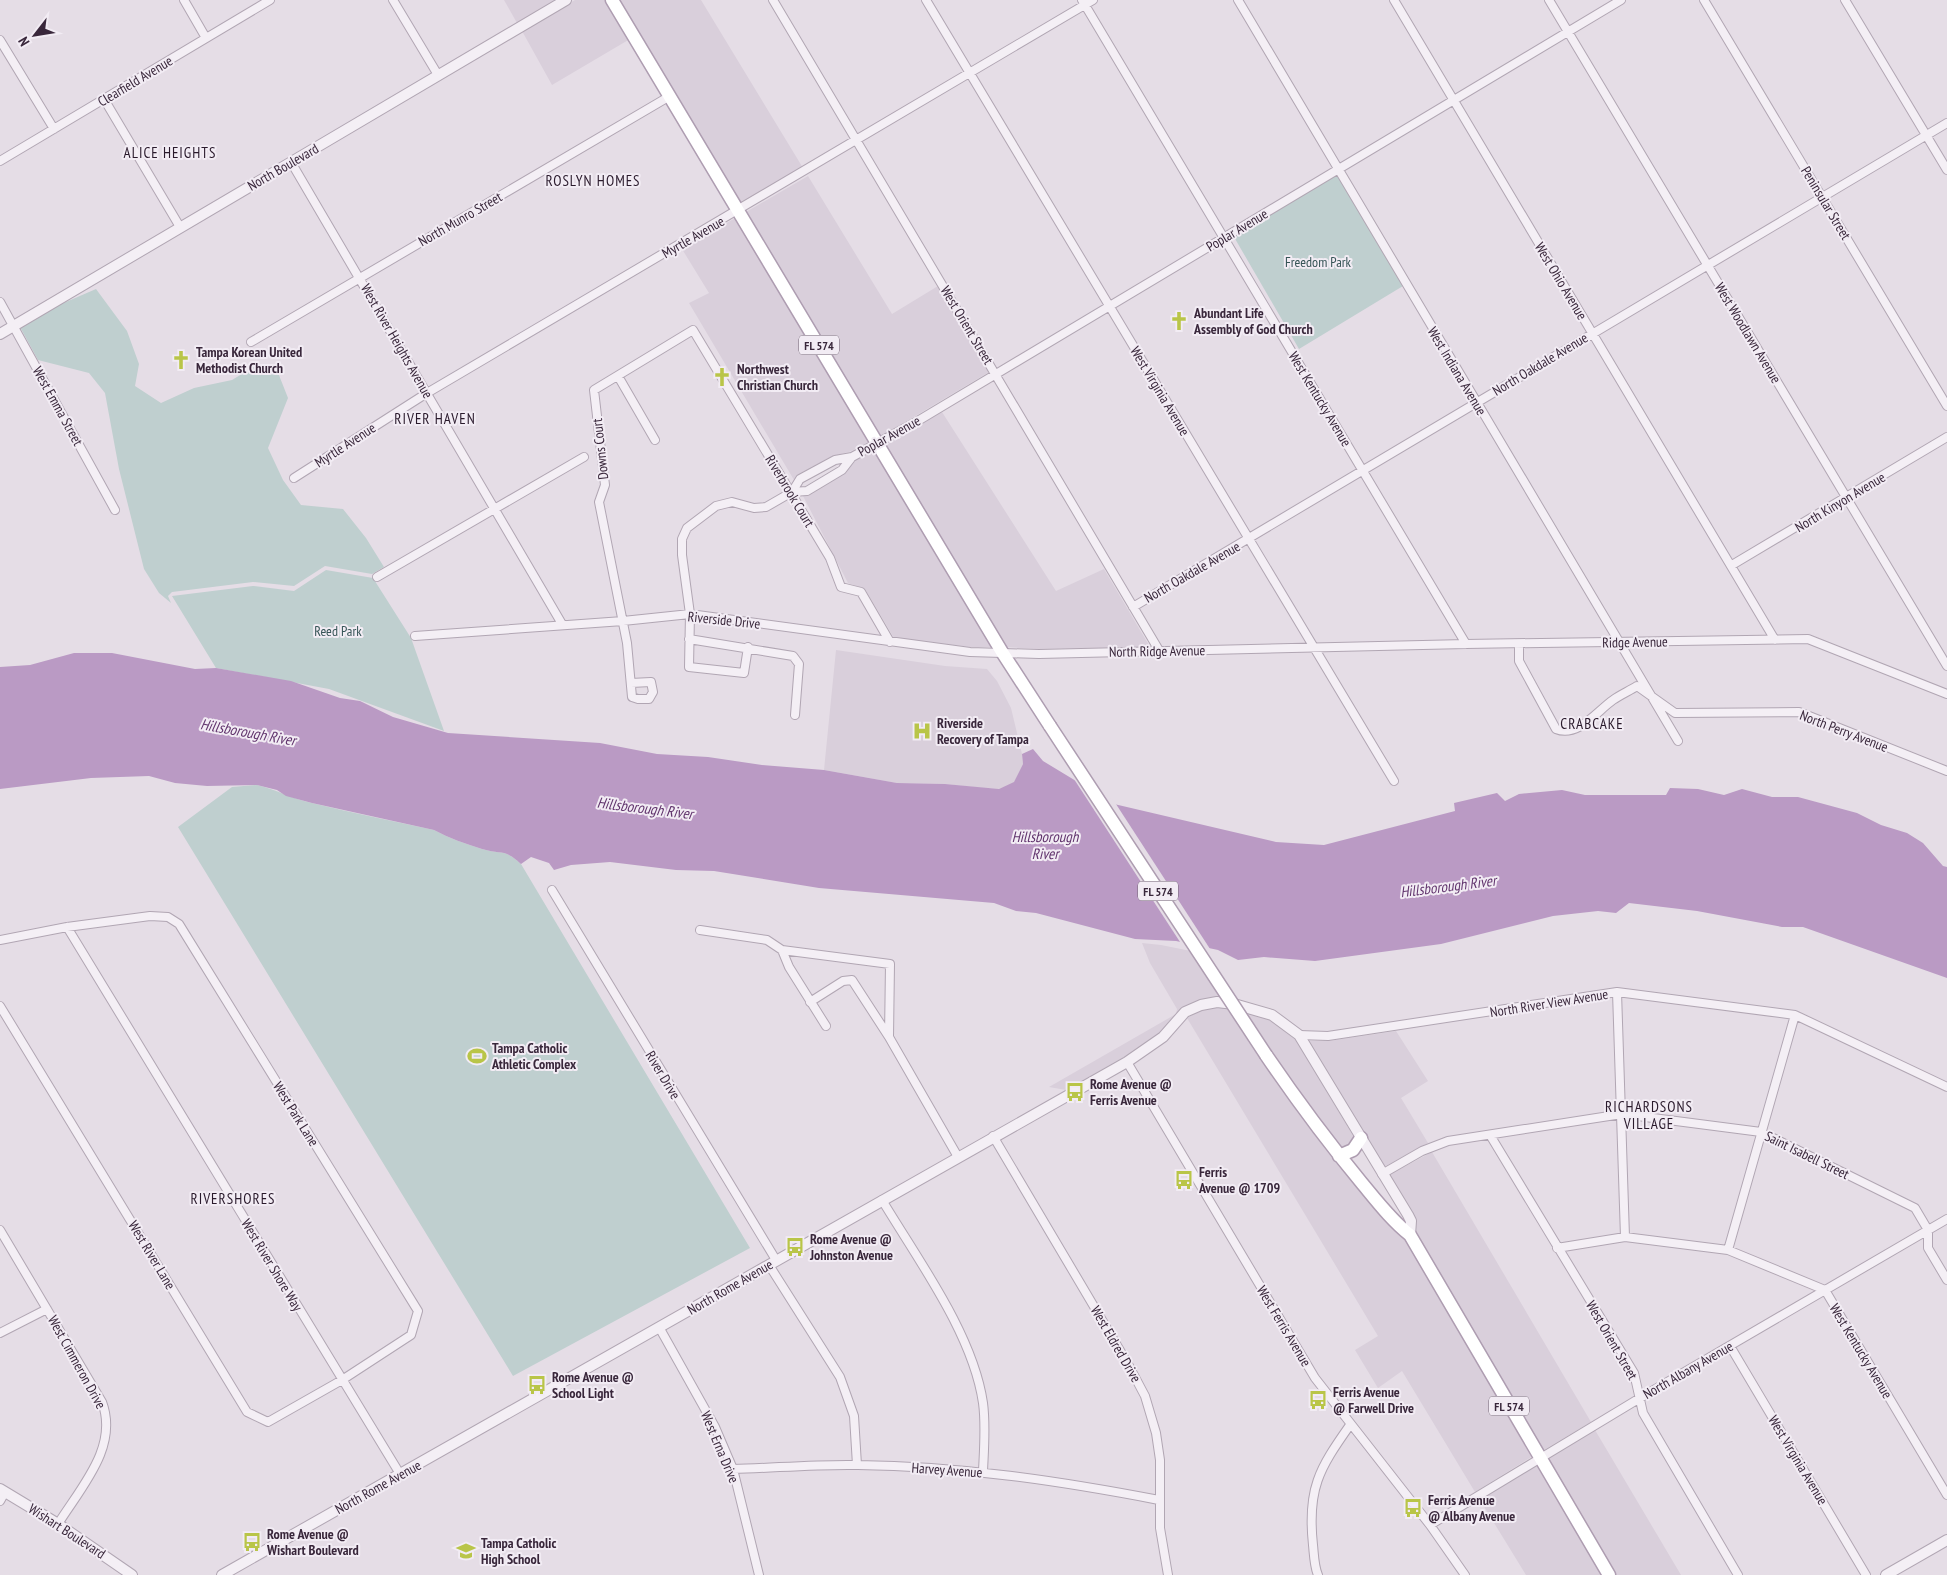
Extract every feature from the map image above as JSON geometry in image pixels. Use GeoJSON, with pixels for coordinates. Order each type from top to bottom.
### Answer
{"type":"FeatureCollection","features":[{"type":"Feature","properties":{"kind":"main road","name":"FL 574"},"geometry":{"type":"LineString","coordinates":[[612,0],[1002,652],[1303,1110],[1396,1224],[1410,1235],[1609,1575]]}},
{"type":"Feature","properties":{"kind":"main road"},"geometry":{"type":"LineString","coordinates":[[1339,1156],[1353,1150],[1361,1138]]}},
{"type":"Feature","properties":{"kind":"street"},"geometry":{"type":"LineString","coordinates":[[184,0],[206,38]]}},
{"type":"Feature","properties":{"kind":"street","name":"Clearfield Avenue"},"geometry":{"type":"LineString","coordinates":[[0,161],[270,0]]}},
{"type":"Feature","properties":{"kind":"street"},"geometry":{"type":"LineString","coordinates":[[393,0],[438,76]]}},
{"type":"Feature","properties":{"kind":"street","name":"North Boulevard"},"geometry":{"type":"LineString","coordinates":[[0,334],[566,0]]}},
{"type":"Feature","properties":{"kind":"street","name":"West Orient Street"},"geometry":{"type":"LineString","coordinates":[[773,0],[1160,652]]}},
{"type":"Feature","properties":{"kind":"street","name":"West Virginia Avenue"},"geometry":{"type":"LineString","coordinates":[[926,0],[1394,781]]}},
{"type":"Feature","properties":{"kind":"street","name":"Myrtle Avenue"},"geometry":{"type":"LineString","coordinates":[[294,478],[427,393],[858,141],[970,74],[1083,2],[1093,0]]}},
{"type":"Feature","properties":{"kind":"street","name":"West Indiana Avenue"},"geometry":{"type":"LineString","coordinates":[[1238,0],[1678,741]]}},
{"type":"Feature","properties":{"kind":"street","name":"West Ohio Avenue"},"geometry":{"type":"LineString","coordinates":[[1394,0],[1775,640]]}},
{"type":"Feature","properties":{"kind":"street","name":"West Woodlawn Avenue"},"geometry":{"type":"LineString","coordinates":[[1549,0],[1947,666]]}},
{"type":"Feature","properties":{"kind":"street","name":"Poplar Avenue"},"geometry":{"type":"LineString","coordinates":[[792,492],[800,480],[834,460],[852,457],[878,443],[1621,0]]}},
{"type":"Feature","properties":{"kind":"street","name":"Peninsular Street"},"geometry":{"type":"LineString","coordinates":[[1704,0],[1947,406]]}},
{"type":"Feature","properties":{"kind":"street"},"geometry":{"type":"LineString","coordinates":[[1845,0],[1947,170]]}},
{"type":"Feature","properties":{"kind":"street","name":"West Kentucky Avenue"},"geometry":{"type":"LineString","coordinates":[[1083,2],[1466,644]]}},
{"type":"Feature","properties":{"kind":"street"},"geometry":{"type":"LineString","coordinates":[[0,40],[54,129]]}},
{"type":"Feature","properties":{"kind":"street","name":"North Munro Street"},"geometry":{"type":"LineString","coordinates":[[250,342],[670,96]]}},
{"type":"Feature","properties":{"kind":"street"},"geometry":{"type":"LineString","coordinates":[[104,99],[180,227]]}},
{"type":"Feature","properties":{"kind":"street","name":"North Oakdale Avenue"},"geometry":{"type":"LineString","coordinates":[[1133,607],[1947,123]]}},
{"type":"Feature","properties":{"kind":"street","name":"West River Heights Avenue"},"geometry":{"type":"LineString","coordinates":[[290,162],[562,624]]}},
{"type":"Feature","properties":{"kind":"street","name":"West Emma Street"},"geometry":{"type":"LineString","coordinates":[[0,302],[115,510]]}},
{"type":"Feature","properties":{"kind":"street","name":"Downs Court"},"geometry":{"type":"LineString","coordinates":[[622,621],[598,502],[605,485],[594,390],[693,330]]}},
{"type":"Feature","properties":{"kind":"street","name":"Riverbrook Court"},"geometry":{"type":"LineString","coordinates":[[693,330],[792,492],[830,558],[841,587],[861,592],[890,642]]}},
{"type":"Feature","properties":{"kind":"street"},"geometry":{"type":"LineString","coordinates":[[618,376],[655,440]]}},
{"type":"Feature","properties":{"kind":"street","name":"North Kinyon Avenue"},"geometry":{"type":"LineString","coordinates":[[1732,566],[1947,437]]}},
{"type":"Feature","properties":{"kind":"street"},"geometry":{"type":"LineString","coordinates":[[377,577],[584,456]]}},
{"type":"Feature","properties":{"kind":"street","name":"Poplar Avenue"},"geometry":{"type":"LineString","coordinates":[[748,647],[744,673],[689,666],[690,614],[682,555],[682,539],[687,528],[716,506],[732,502],[754,508],[766,507],[792,492],[807,491],[842,470],[852,457]]}},
{"type":"Feature","properties":{"kind":"street","name":"Riverside Drive"},"geometry":{"type":"LineString","coordinates":[[415,636],[622,621],[690,614],[970,652],[1002,652]]}},
{"type":"Feature","properties":{"kind":"street"},"geometry":{"type":"LineString","coordinates":[[622,621],[627,643],[631,683]]}},
{"type":"Feature","properties":{"kind":"street"},"geometry":{"type":"LineString","coordinates":[[689,639],[748,647],[793,656],[798,664],[795,715]]}},
{"type":"Feature","properties":{"kind":"street","name":"Ridge Avenue"},"geometry":{"type":"LineString","coordinates":[[1312,647],[1808,639],[1947,694]]}},
{"type":"Feature","properties":{"kind":"street","name":"North Perry Avenue"},"geometry":{"type":"LineString","coordinates":[[1520,644],[1519,661],[1556,728],[1561,731],[1585,724],[1614,700],[1637,686],[1675,713],[1799,712],[1947,771]]}},
{"type":"Feature","properties":{"kind":"street","name":"North Ridge Avenue"},"geometry":{"type":"LineString","coordinates":[[1002,652],[1039,654],[1312,647]]}},
{"type":"Feature","properties":{"kind":"street","name":"River Drive"},"geometry":{"type":"LineString","coordinates":[[552,890],[840,1377],[854,1416],[858,1464]]}},
{"type":"Feature","properties":{"kind":"street","name":"West Park Lane"},"geometry":{"type":"LineString","coordinates":[[67,927],[159,916],[168,917],[179,924],[408,1294],[418,1311],[411,1335],[342,1380]]}},
{"type":"Feature","properties":{"kind":"street"},"geometry":{"type":"LineString","coordinates":[[0,940],[67,927]]}},
{"type":"Feature","properties":{"kind":"street","name":"West River Shore Way"},"geometry":{"type":"LineString","coordinates":[[67,927],[400,1474]]}},
{"type":"Feature","properties":{"kind":"street"},"geometry":{"type":"LineString","coordinates":[[700,930],[767,940],[782,950],[890,964],[889,1037]]}},
{"type":"Feature","properties":{"kind":"street"},"geometry":{"type":"LineString","coordinates":[[782,950],[788,967],[826,1026]]}},
{"type":"Feature","properties":{"kind":"street"},"geometry":{"type":"LineString","coordinates":[[810,1002],[843,981],[852,980],[889,1037],[958,1157]]}},
{"type":"Feature","properties":{"kind":"street"},"geometry":{"type":"LineString","coordinates":[[1617,992],[1625,1237]]}},
{"type":"Feature","properties":{"kind":"street","name":"North River View Avenue"},"geometry":{"type":"LineString","coordinates":[[1299,1036],[1328,1036],[1617,992],[1795,1015],[1947,1087]]}},
{"type":"Feature","properties":{"kind":"street","name":"North Rome Avenue"},"geometry":{"type":"LineString","coordinates":[[222,1575],[1126,1062],[1163,1037],[1185,1012],[1201,1005],[1217,1002],[1234,1004],[1272,1015],[1299,1036]]}},
{"type":"Feature","properties":{"kind":"street","name":"West River Lane"},"geometry":{"type":"LineString","coordinates":[[0,1006],[247,1412],[268,1422],[342,1380]]}},
{"type":"Feature","properties":{"kind":"street"},"geometry":{"type":"LineString","coordinates":[[1728,1250],[1795,1015]]}},
{"type":"Feature","properties":{"kind":"street"},"geometry":{"type":"LineString","coordinates":[[1299,1036],[1411,1221],[1410,1235]]}},
{"type":"Feature","properties":{"kind":"street","name":"West Ferris Avenue"},"geometry":{"type":"LineString","coordinates":[[1126,1062],[1315,1378],[1430,1525],[1465,1575]]}},
{"type":"Feature","properties":{"kind":"street","name":"Saint Isabell Street"},"geometry":{"type":"LineString","coordinates":[[1382,1174],[1422,1151],[1448,1141],[1622,1114],[1761,1132],[1916,1208],[1928,1230],[1928,1248],[1947,1280]]}},
{"type":"Feature","properties":{"kind":"street","name":"West Orient Street"},"geometry":{"type":"LineString","coordinates":[[1490,1135],[1634,1373],[1643,1413],[1738,1575]]}},
{"type":"Feature","properties":{"kind":"street","name":"West Eldred Drive"},"geometry":{"type":"LineString","coordinates":[[993,1136],[1138,1381],[1156,1433],[1160,1460],[1160,1528],[1168,1575]]}},
{"type":"Feature","properties":{"kind":"street"},"geometry":{"type":"LineString","coordinates":[[882,1200],[960,1331],[978,1379],[984,1424],[983,1472]]}},
{"type":"Feature","properties":{"kind":"street","name":"North Albany Avenue"},"geometry":{"type":"LineString","coordinates":[[1430,1525],[1640,1398],[1947,1219]]}},
{"type":"Feature","properties":{"kind":"street","name":"West Cimmeron Drive"},"geometry":{"type":"LineString","coordinates":[[0,1230],[102,1402],[108,1421],[108,1435],[100,1456],[58,1524]]}},
{"type":"Feature","properties":{"kind":"street","name":"West Kentucky Avenue"},"geometry":{"type":"LineString","coordinates":[[1557,1248],[1625,1237],[1728,1250],[1825,1290],[1947,1495]]}},
{"type":"Feature","properties":{"kind":"street"},"geometry":{"type":"LineString","coordinates":[[0,1333],[47,1309]]}},
{"type":"Feature","properties":{"kind":"street","name":"West Erna Drive"},"geometry":{"type":"LineString","coordinates":[[659,1327],[714,1427],[733,1469],[759,1575]]}},
{"type":"Feature","properties":{"kind":"street","name":"West Virginia Avenue"},"geometry":{"type":"LineString","coordinates":[[1730,1346],[1866,1575]]}},
{"type":"Feature","properties":{"kind":"street"},"geometry":{"type":"LineString","coordinates":[[1318,1575],[1310,1516],[1313,1489],[1327,1457],[1350,1424]]}},
{"type":"Feature","properties":{"kind":"street","name":"Harvey Avenue"},"geometry":{"type":"LineString","coordinates":[[733,1469],[858,1464],[983,1472],[1072,1484],[1159,1500]]}},
{"type":"Feature","properties":{"kind":"street","name":"Wishart Boulevard"},"geometry":{"type":"LineString","coordinates":[[2,1494],[58,1524],[132,1575]]}},
{"type":"Feature","properties":{"kind":"street"},"geometry":{"type":"LineString","coordinates":[[1886,1575],[1947,1540]]}},
{"type":"Feature","properties":{"kind":"shaded area"},"geometry":{"type":"Polygon","coordinates":[[[504,0],[556,0],[517,23],[504,0]]]}},
{"type":"Feature","properties":{"kind":"shaded area"},"geometry":{"type":"Polygon","coordinates":[[[575,0],[606,0],[630,39],[552,85],[522,31],[575,0]]]}},
{"type":"Feature","properties":{"kind":"shaded area"},"geometry":{"type":"Polygon","coordinates":[[[619,0],[701,0],[803,168],[741,204],[619,0]]]}},
{"type":"Feature","properties":{"kind":"shaded area"},"geometry":{"type":"Polygon","coordinates":[[[808,176],[892,314],[938,286],[989,372],[880,437],[746,212],[808,176]]]}},
{"type":"Feature","properties":{"kind":"shaded area"},"geometry":{"type":"Polygon","coordinates":[[[737,217],[871,442],[849,452],[832,456],[798,475],[794,480],[689,303],[709,293],[682,249],[737,217]]]}},
{"type":"Feature","properties":{"kind":"shaded area"},"geometry":{"type":"Polygon","coordinates":[[[942,412],[1056,591],[1104,569],[1150,647],[1040,649],[1005,647],[885,445],[942,412]]]}},
{"type":"Feature","properties":{"kind":"shaded area"},"geometry":{"type":"Polygon","coordinates":[[[876,450],[993,647],[971,647],[894,638],[865,589],[848,583],[803,496],[809,495],[844,474],[855,461],[876,450]]]}},
{"type":"Feature","properties":{"kind":"shaded area","name":"Riverside Recovery of Tampa"},"geometry":{"type":"Polygon","coordinates":[[[836,650],[945,666],[987,669],[997,681],[1011,708],[1022,754],[1023,764],[1014,783],[999,789],[945,784],[897,783],[824,770],[836,650]]]}},
{"type":"Feature","properties":{"kind":"shaded area"},"geometry":{"type":"Polygon","coordinates":[[[1142,943],[1191,951],[1222,998],[1216,997],[1148,1043],[1066,1090],[1049,1087],[1176,1014],[1177,1009],[1150,963],[1142,943]]]}},
{"type":"Feature","properties":{"kind":"shaded area"},"geometry":{"type":"Polygon","coordinates":[[[1217,1007],[1228,1008],[1298,1113],[1335,1162],[1407,1243],[1533,1456],[1475,1492],[1402,1371],[1378,1388],[1355,1350],[1378,1336],[1187,1018],[1202,1010],[1217,1007]]]}},
{"type":"Feature","properties":{"kind":"shaded area"},"geometry":{"type":"Polygon","coordinates":[[[1243,1012],[1269,1020],[1296,1040],[1355,1139],[1353,1142],[1342,1150],[1307,1107],[1243,1012]]]}},
{"type":"Feature","properties":{"kind":"shaded area"},"geometry":{"type":"Polygon","coordinates":[[[1396,1031],[1428,1081],[1401,1098],[1428,1143],[1384,1167],[1366,1138],[1367,1135],[1364,1134],[1308,1041],[1329,1041],[1396,1031]]]}},
{"type":"Feature","properties":{"kind":"shaded area"},"geometry":{"type":"Polygon","coordinates":[[[1432,1152],[1591,1422],[1542,1451],[1416,1236],[1415,1218],[1389,1175],[1432,1152]]]}},
{"type":"Feature","properties":{"kind":"shaded area"},"geometry":{"type":"Polygon","coordinates":[[[1595,1430],[1681,1575],[1616,1575],[1547,1459],[1595,1430]]]}},
{"type":"Feature","properties":{"kind":"shaded area"},"geometry":{"type":"Polygon","coordinates":[[[1537,1465],[1603,1575],[1526,1575],[1480,1500],[1537,1465]]]}},
{"type":"Feature","properties":{"kind":"green space","name":"Freedom Park"},"geometry":{"type":"Polygon","coordinates":[[[1337,174],[1403,286],[1299,349],[1234,237],[1337,174]]]}},
{"type":"Feature","properties":{"kind":"green space"},"geometry":{"type":"Polygon","coordinates":[[[96,289],[127,331],[139,364],[135,386],[161,403],[194,388],[232,380],[257,365],[275,365],[288,398],[268,448],[283,480],[301,505],[343,509],[366,538],[384,567],[372,574],[325,566],[294,586],[253,582],[172,592],[168,596],[171,603],[159,593],[144,569],[119,469],[105,393],[89,373],[38,360],[20,327],[52,308],[96,289]]]}},
{"type":"Feature","properties":{"kind":"green space","name":"Reed Park"},"geometry":{"type":"Polygon","coordinates":[[[326,570],[373,578],[411,638],[444,731],[329,689],[216,668],[172,596],[253,586],[294,591],[326,570]]]}},
{"type":"Feature","properties":{"kind":"green space","name":"Tampa Catholic Athletic Complex"},"geometry":{"type":"Polygon","coordinates":[[[257,785],[305,801],[434,830],[476,847],[506,854],[521,864],[750,1248],[513,1376],[178,827],[232,787],[257,785]]]}},
{"type":"Feature","properties":{"kind":"water","name":"Hillsborough River"},"geometry":{"type":"Polygon","coordinates":[[[74,653],[112,653],[195,669],[216,668],[291,681],[340,698],[360,701],[393,717],[448,733],[600,743],[657,754],[708,757],[762,765],[824,770],[897,783],[945,784],[999,789],[1014,782],[1023,764],[1022,754],[1033,749],[1043,761],[1114,804],[1276,842],[1324,845],[1455,811],[1454,803],[1497,793],[1505,801],[1519,794],[1562,790],[1585,795],[1666,795],[1670,788],[1698,789],[1724,795],[1742,789],[1772,797],[1798,797],[1857,813],[1881,825],[1907,833],[1923,843],[1943,866],[1947,867],[1947,978],[1803,927],[1782,927],[1697,911],[1629,903],[1616,913],[1598,911],[1553,916],[1441,944],[1315,961],[1264,957],[1238,960],[1218,950],[1176,941],[1135,939],[1036,913],[1016,911],[994,903],[819,888],[714,871],[676,870],[610,862],[571,865],[554,870],[549,863],[531,857],[521,864],[506,854],[476,847],[434,830],[312,803],[257,785],[207,786],[175,783],[149,776],[91,778],[0,789],[0,667],[30,665],[74,653]]]}},
{"type":"Feature","properties":{"kind":"pier"},"geometry":{"type":"Polygon","coordinates":[[[1072,776],[1114,801],[1212,952],[1182,945],[1072,776]]]}},
{"type":"Feature","properties":{"kind":"place","name":"Abundant Life Assembly of God Church"},"geometry":{"type":"Point","coordinates":[1179,321]}},
{"type":"Feature","properties":{"kind":"place","name":"Tampa Korean United Methodist Church"},"geometry":{"type":"Point","coordinates":[181,360]}},
{"type":"Feature","properties":{"kind":"place","name":"Northwest Christian Church"},"geometry":{"type":"Point","coordinates":[722,377]}},
{"type":"Feature","properties":{"kind":"place","name":"Riverside Recovery of Tampa"},"geometry":{"type":"Point","coordinates":[922,731]}},
{"type":"Feature","properties":{"kind":"place","name":"Tampa Catholic Athletic Complex"},"geometry":{"type":"Point","coordinates":[477,1056]}},
{"type":"Feature","properties":{"kind":"place","name":"Rome Avenue @ Ferris Avenue"},"geometry":{"type":"Point","coordinates":[1075,1092]}},
{"type":"Feature","properties":{"kind":"place","name":"Ferris Avenue @ 1709"},"geometry":{"type":"Point","coordinates":[1184,1180]}},
{"type":"Feature","properties":{"kind":"place","name":"Rome Avenue @ Johnston Avenue"},"geometry":{"type":"Point","coordinates":[795,1247]}},
{"type":"Feature","properties":{"kind":"place","name":"Rome Avenue @ School Light"},"geometry":{"type":"Point","coordinates":[537,1385]}},
{"type":"Feature","properties":{"kind":"place","name":"Ferris Avenue @ Farwell Drive"},"geometry":{"type":"Point","coordinates":[1318,1400]}},
{"type":"Feature","properties":{"kind":"place","name":"Ferris Avenue @ Albany Avenue"},"geometry":{"type":"Point","coordinates":[1413,1508]}},
{"type":"Feature","properties":{"kind":"place","name":"Rome Avenue @ Wishart Boulevard"},"geometry":{"type":"Point","coordinates":[252,1542]}},
{"type":"Feature","properties":{"kind":"place","name":"Tampa Catholic High School"},"geometry":{"type":"Point","coordinates":[466,1551]}},
{"type":"Feature","properties":{"kind":"district","name":"ALICE HEIGHTS"},"geometry":{"type":"Point","coordinates":[170,152]}},
{"type":"Feature","properties":{"kind":"district","name":"ROSLYN HOMES"},"geometry":{"type":"Point","coordinates":[593,180]}},
{"type":"Feature","properties":{"kind":"district","name":"RIVER HAVEN"},"geometry":{"type":"Point","coordinates":[435,418]}},
{"type":"Feature","properties":{"kind":"district","name":"CRABCAKE"},"geometry":{"type":"Point","coordinates":[1592,723]}},
{"type":"Feature","properties":{"kind":"district","name":"RICHARDSONS VILLAGE"},"geometry":{"type":"Point","coordinates":[1649,1114]}},
{"type":"Feature","properties":{"kind":"district","name":"RIVERSHORES"},"geometry":{"type":"Point","coordinates":[233,1198]}}]}
